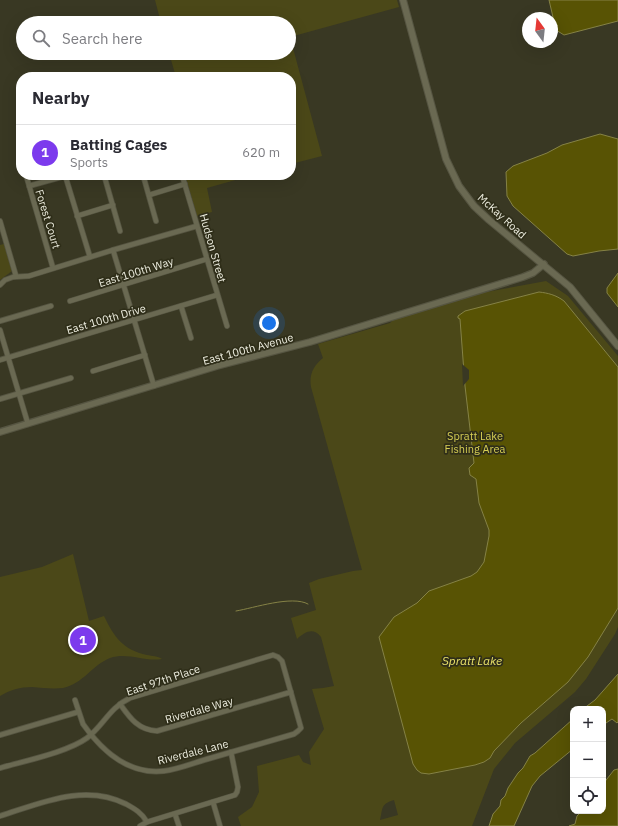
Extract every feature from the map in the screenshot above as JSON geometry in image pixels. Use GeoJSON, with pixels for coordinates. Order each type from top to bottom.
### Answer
{"type":"FeatureCollection","features":[{"type":"Feature","properties":{"kind":"main road","name":"McKay Road"},"geometry":{"type":"LineString","coordinates":[[403,0],[446,159],[453,175],[474,206],[506,235],[544,264],[570,287],[618,346]]}},
{"type":"Feature","properties":{"kind":"street","name":"Forest Court"},"geometry":{"type":"LineString","coordinates":[[27,180],[54,268]]}},
{"type":"Feature","properties":{"kind":"street"},"geometry":{"type":"LineString","coordinates":[[29,186],[49,180]]}},
{"type":"Feature","properties":{"kind":"street"},"geometry":{"type":"LineString","coordinates":[[66,180],[90,257]]}},
{"type":"Feature","properties":{"kind":"street"},"geometry":{"type":"LineString","coordinates":[[106,180],[120,231]]}},
{"type":"Feature","properties":{"kind":"street"},"geometry":{"type":"LineString","coordinates":[[144,180],[156,221]]}},
{"type":"Feature","properties":{"kind":"street","name":"Hudson Street"},"geometry":{"type":"LineString","coordinates":[[184,180],[227,326]]}},
{"type":"Feature","properties":{"kind":"street"},"geometry":{"type":"LineString","coordinates":[[149,195],[185,184]]}},
{"type":"Feature","properties":{"kind":"street"},"geometry":{"type":"LineString","coordinates":[[77,216],[113,205]]}},
{"type":"Feature","properties":{"kind":"street"},"geometry":{"type":"LineString","coordinates":[[0,221],[16,276]]}},
{"type":"Feature","properties":{"kind":"street"},"geometry":{"type":"LineString","coordinates":[[0,285],[5,280],[16,276],[29,276],[197,226]]}},
{"type":"Feature","properties":{"kind":"street"},"geometry":{"type":"LineString","coordinates":[[113,250],[154,386]]}},
{"type":"Feature","properties":{"kind":"street","name":"East 100th Way"},"geometry":{"type":"LineString","coordinates":[[70,301],[207,259]]}},
{"type":"Feature","properties":{"kind":"street","name":"East 100th Avenue"},"geometry":{"type":"LineString","coordinates":[[0,432],[217,366],[310,342],[523,277],[533,273],[544,264]]}},
{"type":"Feature","properties":{"kind":"street","name":"East 100th Drive"},"geometry":{"type":"LineString","coordinates":[[0,360],[218,295]]}},
{"type":"Feature","properties":{"kind":"street"},"geometry":{"type":"LineString","coordinates":[[0,321],[51,306]]}},
{"type":"Feature","properties":{"kind":"street"},"geometry":{"type":"LineString","coordinates":[[181,306],[191,338]]}},
{"type":"Feature","properties":{"kind":"street"},"geometry":{"type":"LineString","coordinates":[[0,330],[28,424]]}},
{"type":"Feature","properties":{"kind":"street"},"geometry":{"type":"LineString","coordinates":[[93,371],[145,356]]}},
{"type":"Feature","properties":{"kind":"street"},"geometry":{"type":"LineString","coordinates":[[0,399],[71,378]]}},
{"type":"Feature","properties":{"kind":"street","name":"East 97th Place"},"geometry":{"type":"LineString","coordinates":[[0,768],[78,744],[92,734],[111,711],[120,704],[140,695],[271,656],[276,656],[281,659],[291,692]]}},
{"type":"Feature","properties":{"kind":"street","name":"Riverdale Way"},"geometry":{"type":"LineString","coordinates":[[120,704],[137,725],[145,729],[157,731],[291,692]]}},
{"type":"Feature","properties":{"kind":"street","name":"Riverdale Lane"},"geometry":{"type":"LineString","coordinates":[[75,700],[83,724],[106,750],[130,766],[147,771],[171,769],[294,734],[301,728],[301,724],[291,692]]}},
{"type":"Feature","properties":{"kind":"street"},"geometry":{"type":"LineString","coordinates":[[0,734],[78,712]]}},
{"type":"Feature","properties":{"kind":"street"},"geometry":{"type":"LineString","coordinates":[[140,826],[147,822],[232,797],[237,792],[238,787],[231,752]]}},
{"type":"Feature","properties":{"kind":"street"},"geometry":{"type":"LineString","coordinates":[[0,816],[63,797],[89,795],[106,797],[124,803],[142,814],[147,822]]}},
{"type":"Feature","properties":{"kind":"street"},"geometry":{"type":"LineString","coordinates":[[213,802],[220,826]]}},
{"type":"Feature","properties":{"kind":"street"},"geometry":{"type":"LineString","coordinates":[[175,814],[179,826]]}},
{"type":"Feature","properties":{"kind":"green space"},"geometry":{"type":"Polygon","coordinates":[[[155,0],[397,0],[399,7],[296,35],[296,16],[159,16],[155,0]]]}},
{"type":"Feature","properties":{"kind":"green space"},"geometry":{"type":"Polygon","coordinates":[[[296,59],[322,156],[296,163],[296,72],[175,72],[171,60],[296,59]]]}},
{"type":"Feature","properties":{"kind":"green space"},"geometry":{"type":"Polygon","coordinates":[[[186,180],[235,180],[207,188],[212,212],[197,216],[186,180]]]}},
{"type":"Feature","properties":{"kind":"green space"},"geometry":{"type":"Polygon","coordinates":[[[4,244],[12,271],[0,280],[0,245],[4,244]]]}},
{"type":"Feature","properties":{"kind":"green space","name":"Spratt Lake Fishing Area"},"geometry":{"type":"Polygon","coordinates":[[[546,281],[568,296],[618,356],[618,627],[615,634],[586,679],[575,692],[515,743],[494,769],[472,826],[241,826],[238,817],[252,807],[259,792],[257,766],[299,755],[303,762],[311,765],[309,752],[324,729],[312,689],[334,686],[321,637],[312,631],[303,634],[297,639],[291,618],[316,610],[309,583],[319,579],[362,570],[311,387],[312,371],[323,358],[318,344],[390,323],[395,318],[470,295],[546,281]],[[394,800],[384,805],[380,820],[398,815],[394,800]]]}},
{"type":"Feature","properties":{"kind":"green space"},"geometry":{"type":"Polygon","coordinates":[[[73,554],[89,621],[104,616],[120,642],[125,646],[139,653],[162,659],[155,660],[130,656],[117,656],[104,661],[82,679],[70,686],[63,688],[23,688],[0,696],[0,577],[42,567],[73,554]]]}},
{"type":"Feature","properties":{"kind":"water"},"geometry":{"type":"Polygon","coordinates":[[[549,0],[618,0],[618,21],[564,35],[558,31],[558,12],[552,12],[549,0]]]}},
{"type":"Feature","properties":{"kind":"water"},"geometry":{"type":"Polygon","coordinates":[[[600,134],[618,139],[618,249],[573,256],[567,254],[513,206],[507,196],[506,172],[513,166],[547,153],[562,145],[600,134]]]}},
{"type":"Feature","properties":{"kind":"water"},"geometry":{"type":"Polygon","coordinates":[[[618,273],[618,307],[607,293],[607,288],[618,273]]]}},
{"type":"Feature","properties":{"kind":"water","name":"Spratt Lake"},"geometry":{"type":"Polygon","coordinates":[[[539,292],[558,297],[564,301],[618,367],[618,608],[588,657],[568,682],[521,723],[494,751],[490,758],[475,765],[429,774],[421,773],[413,764],[379,637],[394,617],[417,603],[429,591],[471,576],[477,572],[484,562],[489,530],[479,503],[476,479],[470,475],[469,468],[474,463],[465,386],[460,319],[458,316],[465,311],[539,292]]]}},
{"type":"Feature","properties":{"kind":"water"},"geometry":{"type":"Polygon","coordinates":[[[618,674],[617,723],[612,719],[606,723],[606,706],[587,706],[595,700],[618,674]]]}},
{"type":"Feature","properties":{"kind":"water"},"geometry":{"type":"Polygon","coordinates":[[[570,722],[570,751],[540,776],[532,786],[514,826],[489,826],[493,814],[500,806],[501,800],[505,796],[508,788],[530,756],[570,722]]]}},
{"type":"Feature","properties":{"kind":"water"},"geometry":{"type":"Polygon","coordinates":[[[618,769],[618,826],[569,826],[575,824],[579,814],[606,814],[606,780],[614,770],[618,769]]]}},
{"type":"Feature","properties":{"kind":"pier"},"geometry":{"type":"Polygon","coordinates":[[[462,364],[469,370],[469,379],[463,386],[462,364]]]}},
{"type":"Feature","properties":{"kind":"waterway"},"geometry":{"type":"LineString","coordinates":[[236,611],[283,601],[308,604]]}},
{"type":"Feature","properties":{"kind":"place","name":"Batting Cages"},"geometry":{"type":"Point","coordinates":[83,640]}}]}
